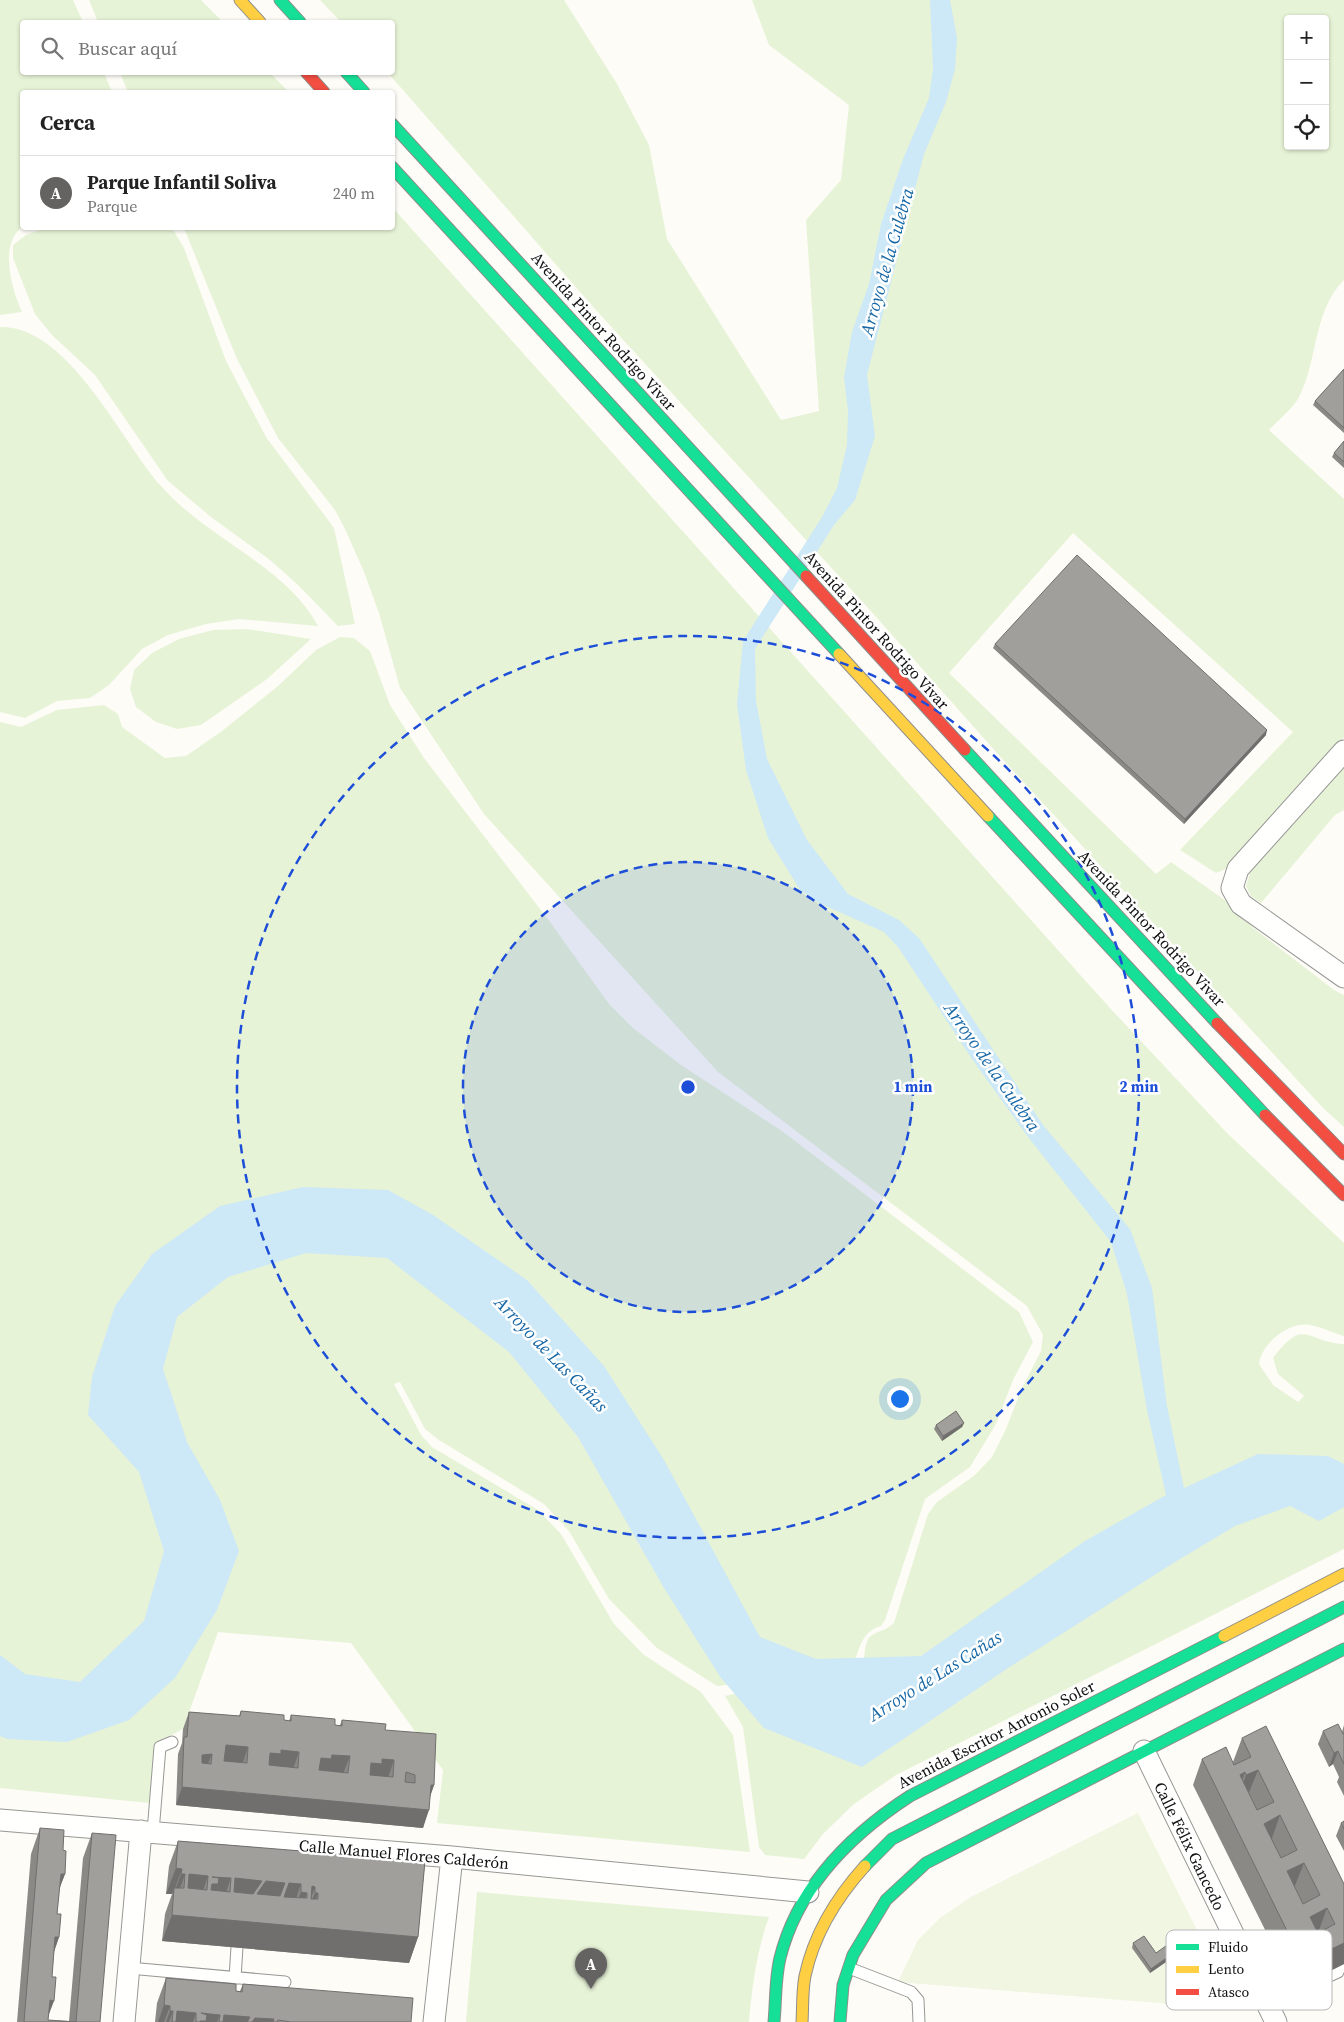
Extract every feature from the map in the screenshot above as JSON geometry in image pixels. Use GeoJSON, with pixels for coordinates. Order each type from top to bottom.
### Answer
{"type":"FeatureCollection","features":[{"type":"Feature","properties":{"kind":"main road"},"geometry":{"type":"LineString","coordinates":[[240,0],[258,20]]}},
{"type":"Feature","properties":{"kind":"main road"},"geometry":{"type":"LineString","coordinates":[[280,0],[298,20]]}},
{"type":"Feature","properties":{"kind":"main road"},"geometry":{"type":"LineString","coordinates":[[309,75],[322,90]]}},
{"type":"Feature","properties":{"kind":"main road"},"geometry":{"type":"LineString","coordinates":[[349,75],[362,90]]}},
{"type":"Feature","properties":{"kind":"main road","name":"Avenida Pintor Rodrigo Vivar"},"geometry":{"type":"LineString","coordinates":[[395,127],[966,751],[1254,1062],[1344,1154]]}},
{"type":"Feature","properties":{"kind":"main road"},"geometry":{"type":"LineString","coordinates":[[395,170],[1210,1058],[1344,1195]]}},
{"type":"Feature","properties":{"kind":"main road","name":"Avenida Escritor Antonio Soler"},"geometry":{"type":"LineString","coordinates":[[774,2022],[780,1960],[788,1931],[808,1892],[848,1841],[878,1816],[910,1796],[1344,1574]]}},
{"type":"Feature","properties":{"kind":"main road"},"geometry":{"type":"LineString","coordinates":[[802,2022],[805,1976],[817,1941],[831,1911],[846,1888],[869,1861],[892,1839],[1344,1607]]}},
{"type":"Feature","properties":{"kind":"main road"},"geometry":{"type":"LineString","coordinates":[[840,2022],[843,1985],[854,1955],[886,1900],[926,1863],[1045,1804],[1344,1648]]}},
{"type":"Feature","properties":{"kind":"street"},"geometry":{"type":"LineString","coordinates":[[1344,751],[1238,869],[1232,888],[1241,904],[1344,977]]}},
{"type":"Feature","properties":{"kind":"street","name":"Calle Félix Gancedo"},"geometry":{"type":"LineString","coordinates":[[1144,1751],[1231,1930]]}},
{"type":"Feature","properties":{"kind":"street","name":"Calle Manuel Flores Calderón"},"geometry":{"type":"LineString","coordinates":[[0,1820],[452,1857],[808,1892]]}},
{"type":"Feature","properties":{"kind":"street"},"geometry":{"type":"LineString","coordinates":[[124,2022],[147,1831]]}},
{"type":"Feature","properties":{"kind":"street"},"geometry":{"type":"LineString","coordinates":[[434,2022],[452,1857]]}},
{"type":"Feature","properties":{"kind":"lane"},"geometry":{"type":"LineString","coordinates":[[147,1831],[160,1747],[172,1742]]}},
{"type":"Feature","properties":{"kind":"lane"},"geometry":{"type":"LineString","coordinates":[[235,1978],[237,1947]]}},
{"type":"Feature","properties":{"kind":"lane"},"geometry":{"type":"LineString","coordinates":[[1332,1976],[1338,1972],[1340,1966]]}},
{"type":"Feature","properties":{"kind":"lane"},"geometry":{"type":"LineString","coordinates":[[129,1968],[285,1982]]}},
{"type":"Feature","properties":{"kind":"lane"},"geometry":{"type":"LineString","coordinates":[[849,1968],[910,1992],[918,2000],[919,2022]]}},
{"type":"Feature","properties":{"kind":"green space"},"geometry":{"type":"Polygon","coordinates":[[[0,0],[73,0],[82,20],[20,20],[20,75],[105,75],[111,90],[20,90],[20,229],[15,234],[11,244],[9,266],[14,290],[22,312],[0,315],[0,0]]]}},
{"type":"Feature","properties":{"kind":"green space"},"geometry":{"type":"Polygon","coordinates":[[[89,0],[201,0],[221,20],[97,20],[89,0]]]}},
{"type":"Feature","properties":{"kind":"green space"},"geometry":{"type":"Polygon","coordinates":[[[320,0],[564,0],[617,84],[649,145],[667,239],[781,420],[819,411],[806,220],[841,180],[849,105],[769,45],[752,0],[1344,0],[1344,280],[1334,292],[1321,321],[1306,381],[1300,395],[1290,409],[1269,430],[1344,499],[1344,737],[1233,866],[1216,873],[1180,850],[1293,732],[1073,533],[949,673],[1156,874],[1171,862],[1243,913],[1252,927],[1334,990],[1344,995],[1344,1127],[1323,1108],[996,752],[869,609],[595,309],[390,75],[395,75],[395,20],[339,20],[320,0]]]}},
{"type":"Feature","properties":{"kind":"green space"},"geometry":{"type":"Polygon","coordinates":[[[121,75],[272,75],[287,90],[127,90],[121,75]]]}},
{"type":"Feature","properties":{"kind":"green space"},"geometry":{"type":"Polygon","coordinates":[[[395,210],[1109,1007],[1227,1133],[1344,1243],[1344,1336],[1310,1325],[1293,1327],[1285,1330],[1270,1342],[1261,1356],[1259,1364],[1273,1385],[1298,1402],[1304,1396],[1278,1374],[1273,1358],[1284,1345],[1299,1335],[1306,1334],[1344,1344],[1344,1549],[896,1775],[854,1804],[823,1834],[804,1859],[765,1855],[759,1847],[743,1727],[725,1696],[863,1666],[866,1644],[869,1637],[894,1623],[928,1514],[937,1502],[975,1475],[992,1457],[1006,1429],[1022,1388],[1041,1351],[1043,1335],[1027,1306],[718,1072],[484,814],[400,688],[379,613],[364,572],[335,510],[278,438],[237,359],[185,230],[395,230],[395,210]]]}},
{"type":"Feature","properties":{"kind":"green space"},"geometry":{"type":"Polygon","coordinates":[[[40,230],[173,230],[184,248],[226,361],[266,437],[334,528],[355,624],[338,626],[297,584],[270,560],[211,517],[168,481],[95,375],[52,335],[35,314],[13,258],[13,245],[26,235],[40,230]]]}},
{"type":"Feature","properties":{"kind":"green space"},"geometry":{"type":"Polygon","coordinates":[[[0,327],[25,331],[48,345],[70,365],[91,389],[161,486],[200,521],[266,569],[286,586],[304,605],[318,626],[239,619],[206,624],[168,635],[142,649],[109,685],[90,698],[57,701],[25,718],[0,712],[0,327]]]}},
{"type":"Feature","properties":{"kind":"green space"},"geometry":{"type":"Polygon","coordinates":[[[247,629],[311,639],[267,679],[201,725],[177,729],[156,722],[136,707],[130,689],[134,670],[152,653],[179,639],[213,630],[247,629]]]}},
{"type":"Feature","properties":{"kind":"green space"},"geometry":{"type":"Polygon","coordinates":[[[340,637],[354,638],[370,651],[390,705],[424,758],[550,922],[609,1004],[633,1028],[681,1065],[782,1131],[1019,1312],[1033,1342],[1013,1380],[996,1424],[970,1467],[925,1499],[885,1620],[881,1626],[874,1629],[864,1638],[852,1670],[717,1686],[657,1648],[609,1599],[569,1531],[544,1504],[439,1440],[425,1429],[400,1382],[394,1384],[421,1435],[432,1447],[538,1510],[561,1534],[614,1624],[644,1655],[701,1692],[733,1735],[750,1852],[437,1823],[443,1770],[351,1643],[218,1632],[183,1729],[156,1743],[149,1803],[0,1788],[0,722],[21,727],[57,710],[104,705],[118,714],[122,727],[165,758],[186,756],[222,731],[278,686],[316,650],[340,637]]]}},
{"type":"Feature","properties":{"kind":"green space"},"geometry":{"type":"Polygon","coordinates":[[[1344,765],[1344,810],[1335,815],[1261,903],[1251,896],[1246,886],[1250,873],[1344,765]]]}},
{"type":"Feature","properties":{"kind":"green space"},"geometry":{"type":"Polygon","coordinates":[[[1138,1813],[1197,1930],[1166,1930],[1166,2004],[898,1982],[918,1940],[940,1918],[971,1897],[1138,1813]]]}},
{"type":"Feature","properties":{"kind":"green space"},"geometry":{"type":"Polygon","coordinates":[[[477,1892],[769,1917],[761,1942],[756,1968],[749,2022],[466,2022],[477,1892]]]}},
{"type":"Feature","properties":{"kind":"water"},"geometry":{"type":"Polygon","coordinates":[[[930,0],[950,0],[957,38],[955,69],[946,102],[924,154],[867,375],[875,436],[855,500],[834,525],[755,649],[756,701],[767,759],[807,840],[848,894],[899,920],[919,938],[1043,1125],[1130,1229],[1152,1288],[1167,1406],[1184,1488],[1258,1454],[1328,1456],[1344,1464],[1344,1507],[1319,1521],[1290,1506],[1235,1526],[1008,1668],[862,1767],[764,1728],[721,1678],[664,1588],[578,1437],[509,1352],[387,1258],[306,1253],[228,1277],[177,1317],[163,1369],[187,1442],[220,1500],[239,1551],[217,1610],[175,1678],[129,1720],[67,1742],[7,1739],[0,1736],[0,1655],[25,1674],[80,1682],[144,1621],[164,1551],[139,1472],[88,1415],[92,1377],[115,1306],[152,1254],[220,1206],[303,1187],[388,1190],[433,1215],[527,1280],[604,1366],[664,1460],[760,1637],[816,1659],[921,1656],[1085,1541],[1166,1495],[1147,1410],[1127,1294],[1111,1242],[1028,1137],[972,1059],[898,947],[884,932],[819,903],[800,890],[768,838],[746,770],[737,704],[743,641],[822,517],[837,488],[847,445],[848,411],[844,377],[852,332],[869,284],[881,224],[903,159],[929,98],[933,69],[930,0]]]}},
{"type":"Feature","properties":{"kind":"building"},"geometry":{"type":"Polygon","coordinates":[[[1344,369],[1344,428],[1315,401],[1344,369]]]}},
{"type":"Feature","properties":{"kind":"building"},"geometry":{"type":"Polygon","coordinates":[[[1344,441],[1344,462],[1334,453],[1344,441]]]}},
{"type":"Feature","properties":{"kind":"building"},"geometry":{"type":"Polygon","coordinates":[[[1077,555],[1267,730],[1185,819],[995,644],[1077,555]]]}},
{"type":"Feature","properties":{"kind":"building"},"geometry":{"type":"Polygon","coordinates":[[[956,1411],[964,1423],[943,1436],[936,1425],[956,1411]]]}},
{"type":"Feature","properties":{"kind":"building"},"geometry":{"type":"Polygon","coordinates":[[[241,1711],[284,1715],[284,1720],[291,1721],[291,1715],[335,1719],[335,1725],[342,1726],[342,1720],[386,1724],[385,1730],[436,1734],[434,1785],[431,1785],[429,1810],[182,1787],[184,1737],[187,1737],[189,1712],[240,1716],[241,1711]],[[226,1745],[224,1761],[247,1763],[248,1747],[226,1745]],[[281,1750],[281,1754],[270,1753],[269,1765],[298,1768],[299,1752],[281,1750]],[[212,1754],[202,1755],[202,1763],[211,1764],[212,1754]],[[332,1755],[331,1759],[321,1758],[319,1770],[348,1773],[350,1756],[332,1755]],[[382,1759],[382,1764],[371,1763],[370,1775],[393,1777],[394,1760],[382,1759]],[[406,1772],[405,1782],[415,1783],[415,1775],[406,1772]]]}},
{"type":"Feature","properties":{"kind":"building"},"geometry":{"type":"Polygon","coordinates":[[[1338,1724],[1344,1733],[1344,1764],[1338,1751],[1334,1753],[1323,1731],[1338,1724]]]}},
{"type":"Feature","properties":{"kind":"building"},"geometry":{"type":"Polygon","coordinates":[[[1266,1726],[1344,1884],[1344,1943],[1332,1949],[1332,1930],[1324,1930],[1335,1924],[1327,1908],[1310,1917],[1316,1930],[1287,1930],[1202,1759],[1226,1747],[1234,1765],[1251,1757],[1242,1738],[1266,1726]],[[1258,1770],[1246,1775],[1245,1772],[1240,1775],[1257,1810],[1274,1802],[1258,1770]],[[1280,1815],[1264,1824],[1281,1858],[1297,1850],[1280,1815]],[[1304,1863],[1287,1871],[1303,1904],[1320,1895],[1304,1863]]]}},
{"type":"Feature","properties":{"kind":"building"},"geometry":{"type":"Polygon","coordinates":[[[40,1828],[64,1830],[63,1850],[66,1851],[65,1874],[61,1874],[57,1914],[61,1914],[59,1937],[55,1937],[52,1977],[56,1977],[54,2001],[50,2000],[48,2020],[76,2022],[24,2022],[40,1828]]]}},
{"type":"Feature","properties":{"kind":"building"},"geometry":{"type":"Polygon","coordinates":[[[92,1833],[116,1835],[100,2022],[76,2022],[92,1833]]]}},
{"type":"Feature","properties":{"kind":"building"},"geometry":{"type":"Polygon","coordinates":[[[178,1841],[425,1861],[418,1937],[172,1915],[174,1888],[184,1888],[185,1874],[181,1874],[182,1869],[176,1868],[178,1841]],[[189,1874],[188,1888],[207,1890],[208,1876],[189,1874]],[[212,1877],[219,1878],[218,1884],[212,1884],[211,1890],[230,1892],[231,1878],[212,1877]],[[235,1878],[234,1892],[253,1894],[262,1881],[235,1878]],[[266,1881],[257,1894],[280,1896],[285,1883],[266,1881]],[[289,1883],[284,1897],[307,1898],[307,1893],[301,1892],[301,1884],[289,1883]],[[312,1886],[311,1899],[318,1899],[318,1893],[315,1893],[315,1887],[312,1886]]]}},
{"type":"Feature","properties":{"kind":"building"},"geometry":{"type":"Polygon","coordinates":[[[1144,1936],[1156,1953],[1166,1946],[1166,1958],[1151,1969],[1133,1943],[1144,1936]]]}},
{"type":"Feature","properties":{"kind":"building"},"geometry":{"type":"Polygon","coordinates":[[[166,1978],[236,1984],[236,1991],[242,1992],[243,1984],[413,1998],[411,2022],[291,2022],[278,2020],[273,2022],[274,2019],[255,2018],[252,2022],[247,2022],[250,2017],[224,2015],[223,2022],[219,2022],[220,2015],[201,2013],[207,2015],[206,2021],[196,2022],[196,2013],[177,2011],[176,2022],[172,2022],[173,2011],[170,2011],[170,2006],[164,2005],[166,1978]]]}},
{"type":"Feature","properties":{"kind":"traffic: fast"},"geometry":{"type":"LineString","coordinates":[[280,0],[298,20]]}},
{"type":"Feature","properties":{"kind":"traffic: fast"},"geometry":{"type":"LineString","coordinates":[[349,75],[362,90]]}},
{"type":"Feature","properties":{"kind":"traffic: fast"},"geometry":{"type":"LineString","coordinates":[[395,127],[806,576]]}},
{"type":"Feature","properties":{"kind":"traffic: fast"},"geometry":{"type":"LineString","coordinates":[[395,170],[839,654]]}},
{"type":"Feature","properties":{"kind":"traffic: fast"},"geometry":{"type":"LineString","coordinates":[[965,750],[1217,1023]]}},
{"type":"Feature","properties":{"kind":"traffic: fast"},"geometry":{"type":"LineString","coordinates":[[988,816],[1265,1115]]}},
{"type":"Feature","properties":{"kind":"traffic: fast"},"geometry":{"type":"LineString","coordinates":[[865,1866],[892,1839],[1344,1607]]}},
{"type":"Feature","properties":{"kind":"traffic: fast"},"geometry":{"type":"LineString","coordinates":[[774,2022],[778,1966],[788,1932],[799,1908],[813,1885],[847,1845],[888,1811],[910,1796],[1224,1636]]}},
{"type":"Feature","properties":{"kind":"traffic: fast"},"geometry":{"type":"LineString","coordinates":[[840,2022],[843,1985],[853,1955],[886,1900],[926,1863],[1344,1649]]}},
{"type":"Feature","properties":{"kind":"traffic: slow"},"geometry":{"type":"LineString","coordinates":[[240,0],[258,20]]}},
{"type":"Feature","properties":{"kind":"traffic: slow"},"geometry":{"type":"LineString","coordinates":[[839,654],[988,816]]}},
{"type":"Feature","properties":{"kind":"traffic: slow"},"geometry":{"type":"LineString","coordinates":[[1224,1636],[1344,1574]]}},
{"type":"Feature","properties":{"kind":"traffic: slow"},"geometry":{"type":"LineString","coordinates":[[802,2022],[804,1982],[814,1945],[836,1903],[865,1866]]}},
{"type":"Feature","properties":{"kind":"traffic: jam"},"geometry":{"type":"LineString","coordinates":[[309,75],[322,90]]}},
{"type":"Feature","properties":{"kind":"traffic: jam"},"geometry":{"type":"LineString","coordinates":[[806,576],[965,750]]}},
{"type":"Feature","properties":{"kind":"traffic: jam"},"geometry":{"type":"LineString","coordinates":[[1217,1023],[1344,1154]]}},
{"type":"Feature","properties":{"kind":"traffic: jam"},"geometry":{"type":"LineString","coordinates":[[1265,1115],[1344,1195]]}},
{"type":"Feature","properties":{"kind":"place","name":"Parque Infantil Soliva"},"geometry":{"type":"Point","coordinates":[591,1989]}},
{"type":"Feature","properties":{"kind":"water label","name":"Arroyo de la Culebra"},"geometry":{"type":"Point","coordinates":[887,262]}},
{"type":"Feature","properties":{"kind":"water label","name":"Arroyo de la Culebra"},"geometry":{"type":"Point","coordinates":[992,1067]}},
{"type":"Feature","properties":{"kind":"water label","name":"Arroyo de Las Cañas"},"geometry":{"type":"Point","coordinates":[551,1354]}},
{"type":"Feature","properties":{"kind":"water label","name":"Arroyo de Las Cañas"},"geometry":{"type":"Point","coordinates":[935,1676]}}]}
